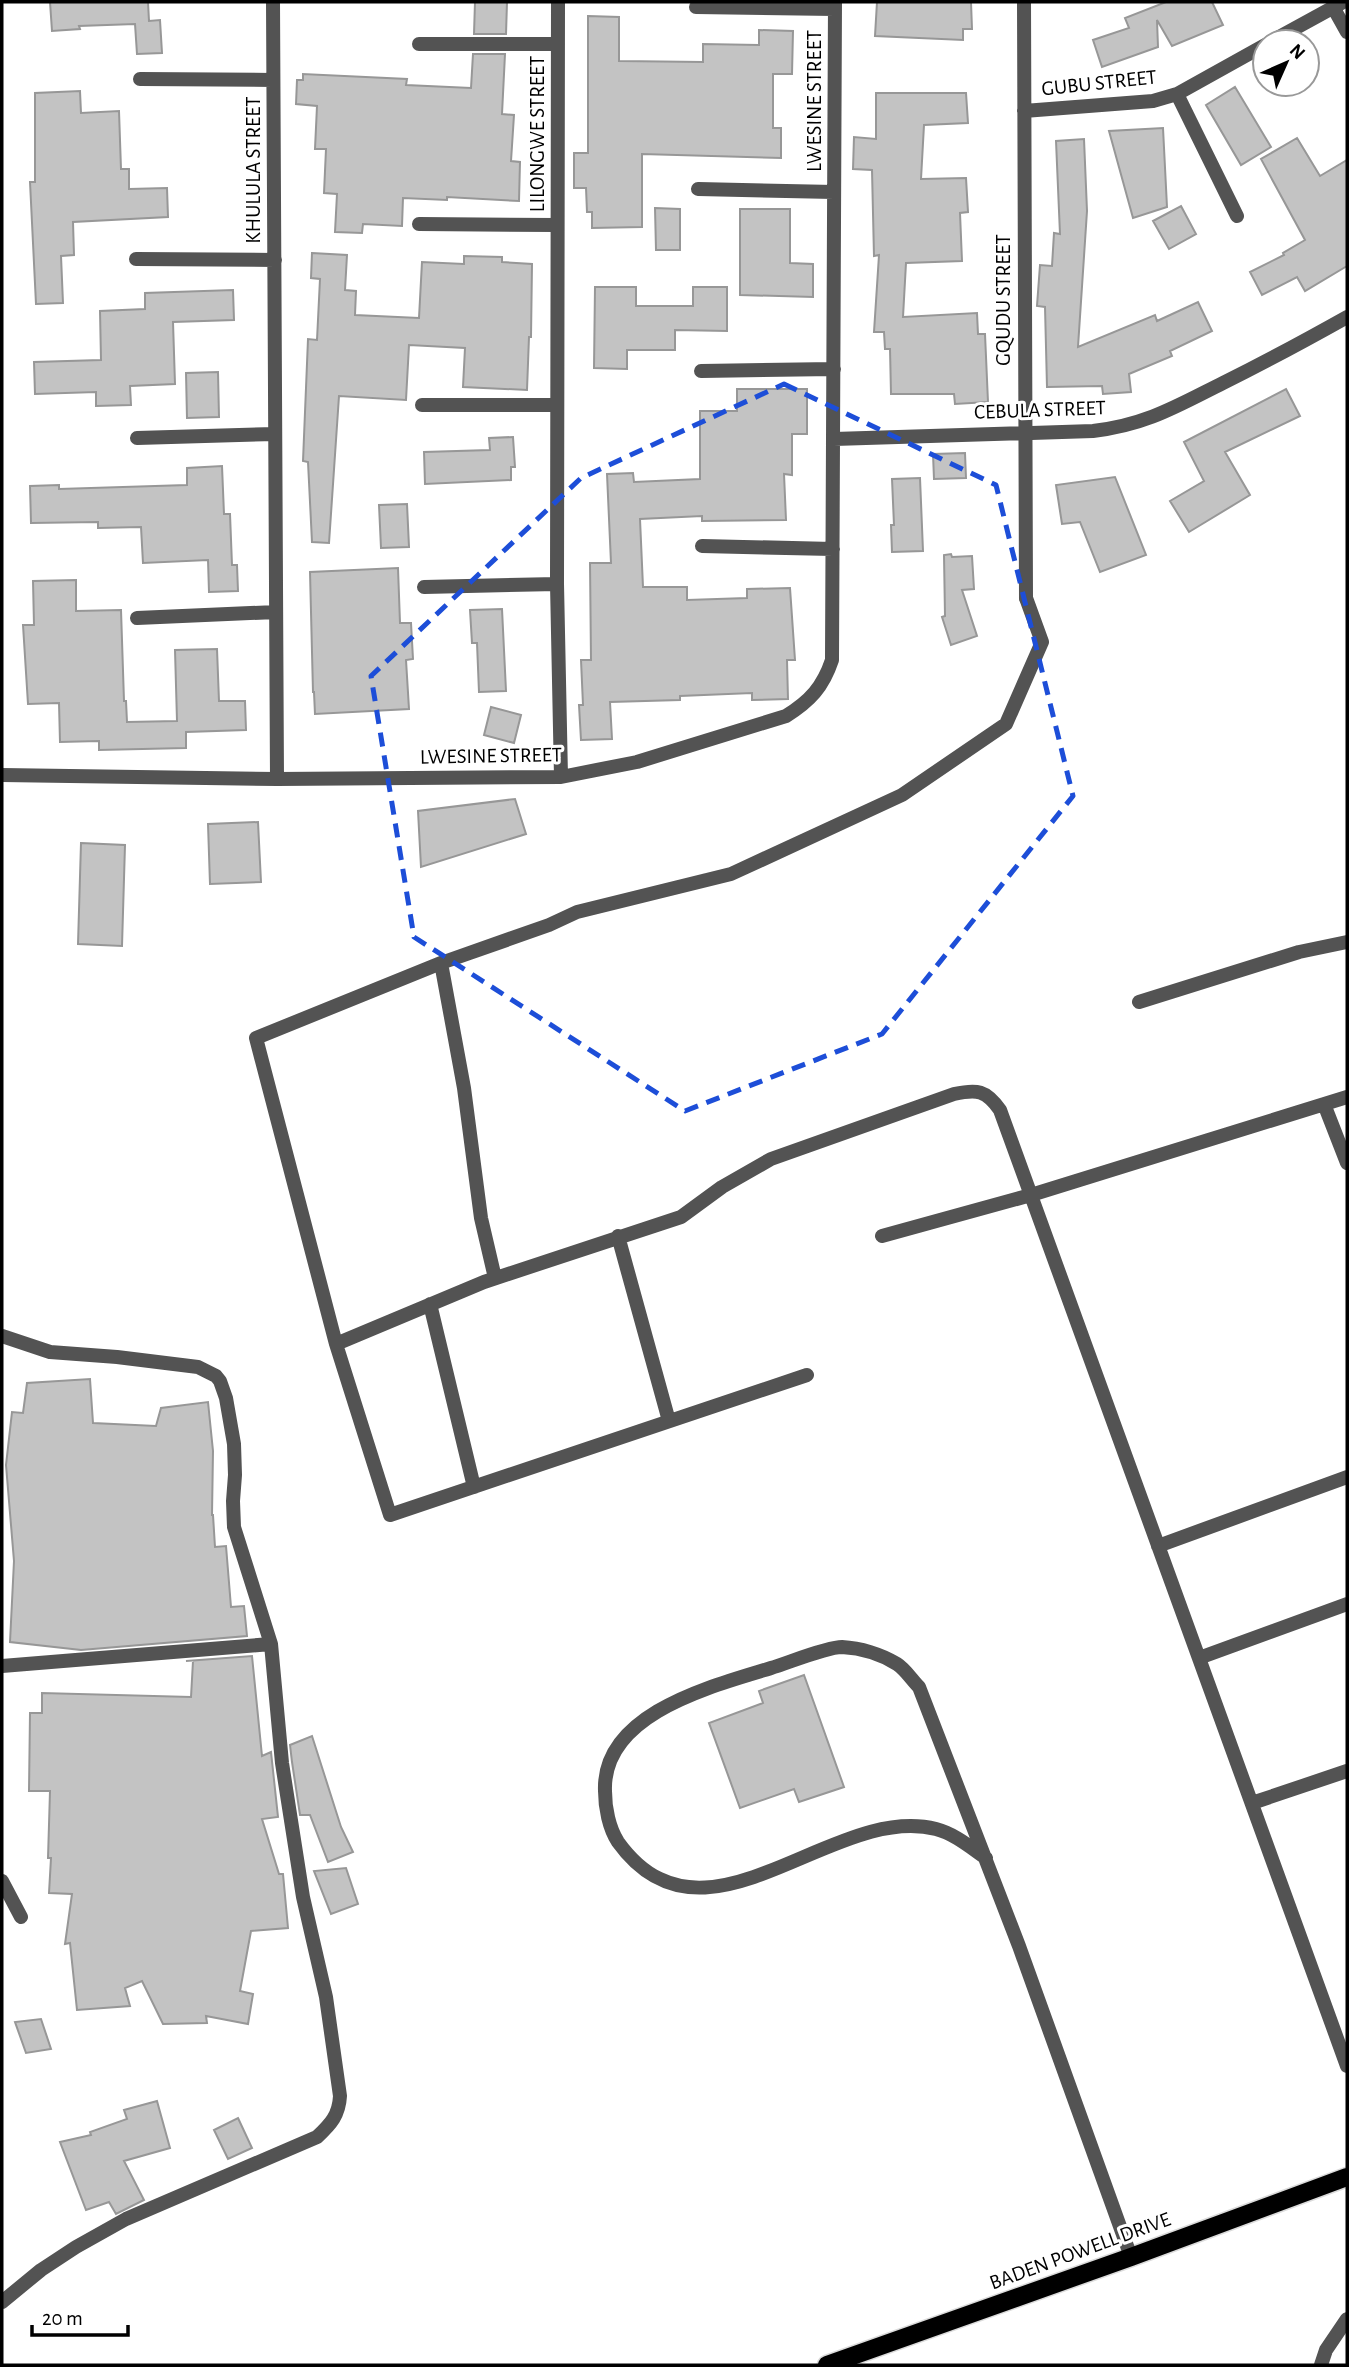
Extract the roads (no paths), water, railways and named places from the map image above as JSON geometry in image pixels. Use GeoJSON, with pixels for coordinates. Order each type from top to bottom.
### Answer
{"type":"FeatureCollection","features":[{"type":"Feature","properties":{"kind":"main road","name":"BADEN POWELL DRIVE"},"geometry":{"type":"LineString","coordinates":[[827,2365],[1347,2177]]}},
{"type":"Feature","properties":{"kind":"street","name":"KHULULA STREET"},"geometry":{"type":"LineString","coordinates":[[273,2],[276,779]]}},
{"type":"Feature","properties":{"kind":"street","name":"LILONGWE STREET"},"geometry":{"type":"LineString","coordinates":[[558,2],[556,584],[561,777]]}},
{"type":"Feature","properties":{"kind":"street","name":"GQUDU STREET"},"geometry":{"type":"LineString","coordinates":[[337,1344],[256,1038],[441,963],[549,925],[577,912],[731,874],[902,795],[1006,724],[1042,642],[1026,598],[1024,2]]}},
{"type":"Feature","properties":{"kind":"street"},"geometry":{"type":"LineString","coordinates":[[1295,28],[1338,4],[1347,32]]}},
{"type":"Feature","properties":{"kind":"street","name":"LWESINE STREET"},"geometry":{"type":"LineString","coordinates":[[2,775],[276,779],[561,777],[637,762],[786,716],[806,704],[821,686],[832,660],[835,6],[696,7]]}},
{"type":"Feature","properties":{"kind":"street","name":"LILONGWE STREET"},"geometry":{"type":"LineString","coordinates":[[419,44],[558,44]]}},
{"type":"Feature","properties":{"kind":"street","name":"GUBU STREET"},"geometry":{"type":"LineString","coordinates":[[1024,111],[1153,101],[1177,94],[1251,53]]}},
{"type":"Feature","properties":{"kind":"street","name":"KHULULA STREET"},"geometry":{"type":"LineString","coordinates":[[140,79],[274,80]]}},
{"type":"Feature","properties":{"kind":"street","name":"GUBU STREET"},"geometry":{"type":"LineString","coordinates":[[1177,94],[1237,216]]}},
{"type":"Feature","properties":{"kind":"street","name":"LWESINE STREET"},"geometry":{"type":"LineString","coordinates":[[698,190],[834,192]]}},
{"type":"Feature","properties":{"kind":"street","name":"LILONGWE STREET"},"geometry":{"type":"LineString","coordinates":[[419,224],[557,225]]}},
{"type":"Feature","properties":{"kind":"street","name":"KHULULA STREET"},"geometry":{"type":"LineString","coordinates":[[136,259],[275,260]]}},
{"type":"Feature","properties":{"kind":"street","name":"CEBULA STREET"},"geometry":{"type":"LineString","coordinates":[[834,439],[1093,431],[1124,427],[1154,418],[1347,317]]}},
{"type":"Feature","properties":{"kind":"street"},"geometry":{"type":"LineString","coordinates":[[701,370],[834,369]]}},
{"type":"Feature","properties":{"kind":"street"},"geometry":{"type":"LineString","coordinates":[[422,405],[557,405]]}},
{"type":"Feature","properties":{"kind":"street"},"geometry":{"type":"LineString","coordinates":[[137,438],[275,434]]}},
{"type":"Feature","properties":{"kind":"street"},"geometry":{"type":"LineString","coordinates":[[702,546],[833,549]]}},
{"type":"Feature","properties":{"kind":"street"},"geometry":{"type":"LineString","coordinates":[[425,587],[556,584]]}},
{"type":"Feature","properties":{"kind":"street"},"geometry":{"type":"LineString","coordinates":[[137,618],[276,612]]}},
{"type":"Feature","properties":{"kind":"street"},"geometry":{"type":"LineString","coordinates":[[1139,1002],[1299,952],[1347,942]]}},
{"type":"Feature","properties":{"kind":"street"},"geometry":{"type":"LineString","coordinates":[[441,963],[464,1088],[481,1219],[495,1278]]}},
{"type":"Feature","properties":{"kind":"street"},"geometry":{"type":"LineString","coordinates":[[807,1375],[390,1515],[337,1344],[495,1278],[681,1217],[722,1187],[771,1160],[954,1094],[974,1090],[991,1098],[1000,1111],[1031,1195],[1347,2066]]}},
{"type":"Feature","properties":{"kind":"street"},"geometry":{"type":"LineString","coordinates":[[882,1236],[1031,1195],[1347,1097]]}},
{"type":"Feature","properties":{"kind":"street"},"geometry":{"type":"LineString","coordinates":[[1324,1104],[1347,1163]]}},
{"type":"Feature","properties":{"kind":"street"},"geometry":{"type":"LineString","coordinates":[[618,1236],[669,1421]]}},
{"type":"Feature","properties":{"kind":"street"},"geometry":{"type":"LineString","coordinates":[[430,1304],[474,1487]]}},
{"type":"Feature","properties":{"kind":"street"},"geometry":{"type":"LineString","coordinates":[[2,1336],[50,1352],[198,1367],[216,1376],[226,1398],[234,1444],[234,1527],[271,1644],[282,1763],[303,1897],[326,1997],[341,2096],[339,2110],[332,2123],[317,2137],[126,2219],[41,2270],[2,2302]]}},
{"type":"Feature","properties":{"kind":"street"},"geometry":{"type":"LineString","coordinates":[[1158,1546],[1347,1477]]}},
{"type":"Feature","properties":{"kind":"street"},"geometry":{"type":"LineString","coordinates":[[1199,1658],[1347,1604]]}},
{"type":"Feature","properties":{"kind":"street"},"geometry":{"type":"LineString","coordinates":[[2,1666],[271,1644]]}},
{"type":"Feature","properties":{"kind":"street"},"geometry":{"type":"LineString","coordinates":[[986,1858],[958,1838],[936,1829],[908,1825],[870,1832],[730,1885],[694,1889],[662,1881],[634,1861],[616,1839],[605,1808],[604,1784],[612,1756],[634,1727],[662,1708],[703,1689],[839,1647],[868,1651],[898,1665],[919,1687],[986,1858],[1131,2257]]}},
{"type":"Feature","properties":{"kind":"street"},"geometry":{"type":"LineString","coordinates":[[1252,1803],[1347,1771]]}},
{"type":"Feature","properties":{"kind":"street"},"geometry":{"type":"LineString","coordinates":[[2,1881],[21,1917]]}},
{"type":"Feature","properties":{"kind":"street"},"geometry":{"type":"LineString","coordinates":[[1321,2365],[1326,2350],[1347,2319]]}}]}
